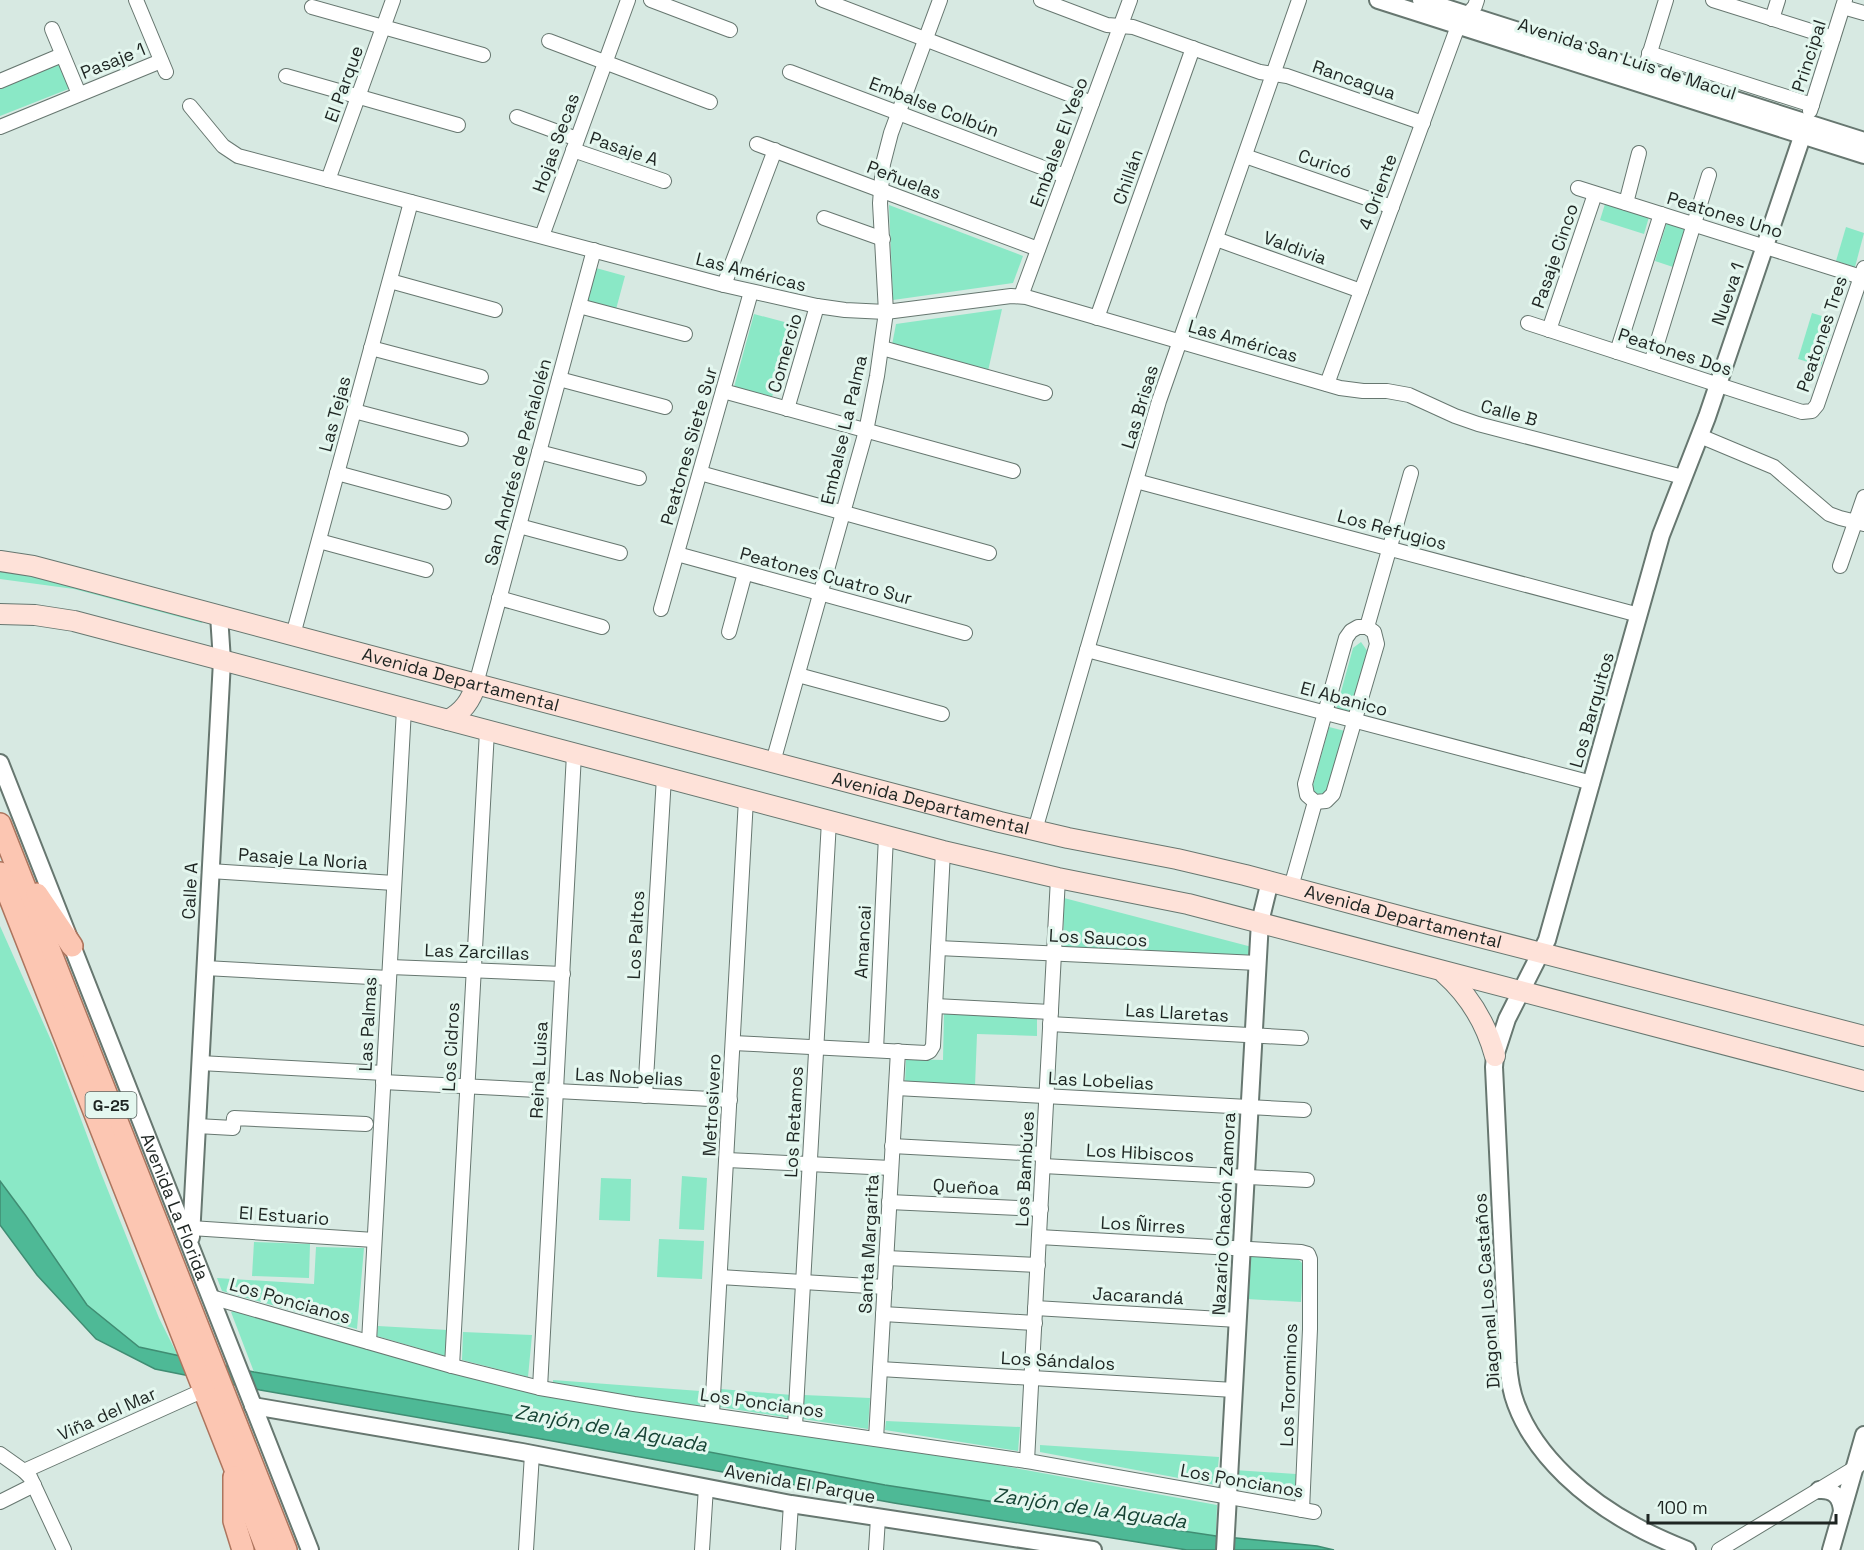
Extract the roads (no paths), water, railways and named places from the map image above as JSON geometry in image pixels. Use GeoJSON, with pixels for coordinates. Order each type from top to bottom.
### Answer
{"type":"FeatureCollection","features":[{"type":"Feature","properties":{"kind":"main road","name":"Avenida Departamental"},"geometry":{"type":"LineString","coordinates":[[0,561],[61,573],[1035,830],[1270,881],[1864,1036]]}},
{"type":"Feature","properties":{"kind":"main road"},"geometry":{"type":"LineString","coordinates":[[0,614],[35,615],[74,621],[943,851],[1058,878],[1188,904],[1864,1081]]}},
{"type":"Feature","properties":{"kind":"main road"},"geometry":{"type":"LineString","coordinates":[[448,720],[467,704],[476,684]]}},
{"type":"Feature","properties":{"kind":"main road","name":"Avenida La Florida"},"geometry":{"type":"LineString","coordinates":[[0,824],[7,866],[187,1347],[209,1386],[286,1550]]}},
{"type":"Feature","properties":{"kind":"main road"},"geometry":{"type":"LineString","coordinates":[[7,866],[72,946]]}},
{"type":"Feature","properties":{"kind":"main road","name":"Avenida La Florida"},"geometry":{"type":"LineString","coordinates":[[7,866],[208,1351],[209,1386],[233,1465],[267,1550]]}},
{"type":"Feature","properties":{"kind":"main road"},"geometry":{"type":"LineString","coordinates":[[1442,971],[1466,995],[1476,1009],[1495,1056]]}},
{"type":"Feature","properties":{"kind":"main road"},"geometry":{"type":"LineString","coordinates":[[233,1465],[234,1521],[243,1550]]}},
{"type":"Feature","properties":{"kind":"street","name":"Pasaje 1"},"geometry":{"type":"LineString","coordinates":[[0,127],[79,94],[164,67],[136,0]]}},
{"type":"Feature","properties":{"kind":"street","name":"El Parque"},"geometry":{"type":"LineString","coordinates":[[328,180],[393,0]]}},
{"type":"Feature","properties":{"kind":"street","name":"Hojas Secas"},"geometry":{"type":"LineString","coordinates":[[542,236],[628,0]]}},
{"type":"Feature","properties":{"kind":"street"},"geometry":{"type":"LineString","coordinates":[[651,0],[730,30]]}},
{"type":"Feature","properties":{"kind":"street"},"geometry":{"type":"LineString","coordinates":[[823,0],[1092,103]]}},
{"type":"Feature","properties":{"kind":"street","name":"Embalse La Palma"},"geometry":{"type":"LineString","coordinates":[[773,762],[866,431],[882,348],[886,312],[880,190],[886,148],[940,0]]}},
{"type":"Feature","properties":{"kind":"street","name":"Rancagua"},"geometry":{"type":"LineString","coordinates":[[1041,0],[1107,25],[1133,27],[1260,72],[1287,76],[1423,123]]}},
{"type":"Feature","properties":{"kind":"street","name":"Embalse El Yeso"},"geometry":{"type":"LineString","coordinates":[[1021,296],[1130,0]]}},
{"type":"Feature","properties":{"kind":"street","name":"Las Brisas"},"geometry":{"type":"LineString","coordinates":[[1035,830],[1166,380],[1299,0]]}},
{"type":"Feature","properties":{"kind":"street","name":"Avenida San Luis de Macul"},"geometry":{"type":"LineString","coordinates":[[1378,0],[1468,13]]}},
{"type":"Feature","properties":{"kind":"street","name":"Avenida San Luis de Macul"},"geometry":{"type":"LineString","coordinates":[[1421,0],[1468,13],[1641,77],[1804,129],[1864,155]]}},
{"type":"Feature","properties":{"kind":"street"},"geometry":{"type":"LineString","coordinates":[[1641,77],[1666,0]]}},
{"type":"Feature","properties":{"kind":"street"},"geometry":{"type":"LineString","coordinates":[[1713,0],[1833,38]]}},
{"type":"Feature","properties":{"kind":"street"},"geometry":{"type":"LineString","coordinates":[[1772,19],[1778,0]]}},
{"type":"Feature","properties":{"kind":"street"},"geometry":{"type":"LineString","coordinates":[[1844,3],[1864,13]]}},
{"type":"Feature","properties":{"kind":"street","name":"Principal"},"geometry":{"type":"LineString","coordinates":[[1804,129],[1844,3]]}},
{"type":"Feature","properties":{"kind":"street"},"geometry":{"type":"LineString","coordinates":[[312,7],[483,56]]}},
{"type":"Feature","properties":{"kind":"street","name":"4 Oriente"},"geometry":{"type":"LineString","coordinates":[[1327,384],[1423,123],[1468,13]]}},
{"type":"Feature","properties":{"kind":"street","name":"Pasaje 1"},"geometry":{"type":"LineString","coordinates":[[52,29],[79,94]]}},
{"type":"Feature","properties":{"kind":"street"},"geometry":{"type":"LineString","coordinates":[[549,41],[710,102]]}},
{"type":"Feature","properties":{"kind":"street","name":"Chillán"},"geometry":{"type":"LineString","coordinates":[[1097,318],[1192,48]]}},
{"type":"Feature","properties":{"kind":"street"},"geometry":{"type":"LineString","coordinates":[[1649,53],[1812,105]]}},
{"type":"Feature","properties":{"kind":"street","name":"Pasaje 1"},"geometry":{"type":"LineString","coordinates":[[0,81],[62,55]]}},
{"type":"Feature","properties":{"kind":"street","name":"Embalse Colbún"},"geometry":{"type":"LineString","coordinates":[[790,72],[1065,176]]}},
{"type":"Feature","properties":{"kind":"street"},"geometry":{"type":"LineString","coordinates":[[286,76],[458,125]]}},
{"type":"Feature","properties":{"kind":"street","name":"Las Américas"},"geometry":{"type":"LineString","coordinates":[[190,106],[223,146],[233,154],[724,285],[817,306],[886,312],[1021,296],[1327,384]]}},
{"type":"Feature","properties":{"kind":"street","name":"Pasaje A"},"geometry":{"type":"LineString","coordinates":[[517,117],[664,181]]}},
{"type":"Feature","properties":{"kind":"street","name":"Avenida San Luis de Macul"},"geometry":{"type":"LineString","coordinates":[[1804,129],[1864,141]]}},
{"type":"Feature","properties":{"kind":"street","name":"Nueva 1"},"geometry":{"type":"LineString","coordinates":[[1683,477],[1718,385],[1804,129]]}},
{"type":"Feature","properties":{"kind":"street","name":"Peñuelas"},"geometry":{"type":"LineString","coordinates":[[757,144],[1038,249]]}},
{"type":"Feature","properties":{"kind":"street"},"geometry":{"type":"LineString","coordinates":[[724,285],[775,150]]}},
{"type":"Feature","properties":{"kind":"street"},"geometry":{"type":"LineString","coordinates":[[1626,203],[1639,153]]}},
{"type":"Feature","properties":{"kind":"street","name":"Curicó"},"geometry":{"type":"LineString","coordinates":[[1245,156],[1392,207]]}},
{"type":"Feature","properties":{"kind":"street"},"geometry":{"type":"LineString","coordinates":[[1651,363],[1710,175]]}},
{"type":"Feature","properties":{"kind":"street","name":"Peatones Uno"},"geometry":{"type":"LineString","coordinates":[[1578,188],[1765,246],[1863,272]]}},
{"type":"Feature","properties":{"kind":"street","name":"Pasaje Cinco"},"geometry":{"type":"LineString","coordinates":[[1549,330],[1595,194]]}},
{"type":"Feature","properties":{"kind":"street","name":"Las Tejas"},"geometry":{"type":"LineString","coordinates":[[293,635],[411,202]]}},
{"type":"Feature","properties":{"kind":"street"},"geometry":{"type":"LineString","coordinates":[[1617,352],[1661,214]]}},
{"type":"Feature","properties":{"kind":"street"},"geometry":{"type":"LineString","coordinates":[[824,218],[883,239]]}},
{"type":"Feature","properties":{"kind":"street","name":"Valdivia"},"geometry":{"type":"LineString","coordinates":[[1216,239],[1361,291]]}},
{"type":"Feature","properties":{"kind":"street","name":"San Andrés de Peñalolén"},"geometry":{"type":"LineString","coordinates":[[476,684],[594,250]]}},
{"type":"Feature","properties":{"kind":"street","name":"Peatones Tres"},"geometry":{"type":"LineString","coordinates":[[1812,411],[1817,405],[1863,272]]}},
{"type":"Feature","properties":{"kind":"street"},"geometry":{"type":"LineString","coordinates":[[390,281],[495,310]]}},
{"type":"Feature","properties":{"kind":"street","name":"Peatones Siete Sur"},"geometry":{"type":"LineString","coordinates":[[661,609],[751,291]]}},
{"type":"Feature","properties":{"kind":"street"},"geometry":{"type":"LineString","coordinates":[[579,306],[685,334]]}},
{"type":"Feature","properties":{"kind":"street","name":"Comercio"},"geometry":{"type":"LineString","coordinates":[[787,409],[817,306]]}},
{"type":"Feature","properties":{"kind":"street","name":"Peatones Dos"},"geometry":{"type":"LineString","coordinates":[[1528,323],[1802,412],[1812,411]]}},
{"type":"Feature","properties":{"kind":"street"},"geometry":{"type":"LineString","coordinates":[[371,348],[481,377]]}},
{"type":"Feature","properties":{"kind":"street"},"geometry":{"type":"LineString","coordinates":[[882,348],[1045,393]]}},
{"type":"Feature","properties":{"kind":"street"},"geometry":{"type":"LineString","coordinates":[[559,379],[665,407]]}},
{"type":"Feature","properties":{"kind":"street","name":"Calle B"},"geometry":{"type":"LineString","coordinates":[[1327,384],[1351,390],[1387,391],[1409,395],[1478,424],[1683,477]]}},
{"type":"Feature","properties":{"kind":"street"},"geometry":{"type":"LineString","coordinates":[[723,391],[1013,471]]}},
{"type":"Feature","properties":{"kind":"street"},"geometry":{"type":"LineString","coordinates":[[354,411],[461,439]]}},
{"type":"Feature","properties":{"kind":"street"},"geometry":{"type":"LineString","coordinates":[[1700,436],[1774,467],[1823,510],[1834,516],[1860,523]]}},
{"type":"Feature","properties":{"kind":"street"},"geometry":{"type":"LineString","coordinates":[[539,452],[639,478]]}},
{"type":"Feature","properties":{"kind":"street"},"geometry":{"type":"LineString","coordinates":[[337,473],[444,502]]}},
{"type":"Feature","properties":{"kind":"street"},"geometry":{"type":"LineString","coordinates":[[700,473],[989,553]]}},
{"type":"Feature","properties":{"kind":"street"},"geometry":{"type":"LineString","coordinates":[[1367,627],[1411,473]]}},
{"type":"Feature","properties":{"kind":"street","name":"Los Barquitos"},"geometry":{"type":"LineString","coordinates":[[1539,953],[1547,940],[1661,535],[1683,477]]}},
{"type":"Feature","properties":{"kind":"street","name":"Los Refugios"},"geometry":{"type":"LineString","coordinates":[[1136,481],[1639,615]]}},
{"type":"Feature","properties":{"kind":"street"},"geometry":{"type":"LineString","coordinates":[[1840,566],[1860,523],[1864,497]]}},
{"type":"Feature","properties":{"kind":"street"},"geometry":{"type":"LineString","coordinates":[[519,526],[620,553]]}},
{"type":"Feature","properties":{"kind":"street"},"geometry":{"type":"LineString","coordinates":[[319,541],[426,570]]}},
{"type":"Feature","properties":{"kind":"street","name":"Peatones Cuatro Sur"},"geometry":{"type":"LineString","coordinates":[[677,554],[965,633]]}},
{"type":"Feature","properties":{"kind":"street"},"geometry":{"type":"LineString","coordinates":[[729,632],[745,573]]}},
{"type":"Feature","properties":{"kind":"street"},"geometry":{"type":"LineString","coordinates":[[499,598],[602,627]]}},
{"type":"Feature","properties":{"kind":"street","name":"Calle A"},"geometry":{"type":"LineString","coordinates":[[191,1236],[222,661],[219,615]]}},
{"type":"Feature","properties":{"kind":"street"},"geometry":{"type":"LineString","coordinates":[[1358,627],[1367,627],[1374,632],[1377,644],[1333,794],[1326,801],[1315,802],[1309,798],[1305,788],[1348,634],[1358,627]]}},
{"type":"Feature","properties":{"kind":"street","name":"El Abanico"},"geometry":{"type":"LineString","coordinates":[[1087,651],[1592,783]]}},
{"type":"Feature","properties":{"kind":"street"},"geometry":{"type":"LineString","coordinates":[[798,675],[942,714]]}},
{"type":"Feature","properties":{"kind":"street","name":"Las Palmas"},"geometry":{"type":"LineString","coordinates":[[369,1342],[404,709]]}},
{"type":"Feature","properties":{"kind":"street","name":"Los Cidros"},"geometry":{"type":"LineString","coordinates":[[452,1366],[487,731]]}},
{"type":"Feature","properties":{"kind":"street","name":"Reina Luisa"},"geometry":{"type":"LineString","coordinates":[[540,1388],[574,754]]}},
{"type":"Feature","properties":{"kind":"street","name":"Avenida La Florida"},"geometry":{"type":"LineString","coordinates":[[0,763],[164,1176],[191,1236],[211,1297],[310,1550]]}},
{"type":"Feature","properties":{"kind":"street","name":"Los Paltos"},"geometry":{"type":"LineString","coordinates":[[645,1096],[664,777]]}},
{"type":"Feature","properties":{"kind":"street","name":"Metrosivero"},"geometry":{"type":"LineString","coordinates":[[712,1414],[746,799]]}},
{"type":"Feature","properties":{"kind":"street"},"geometry":{"type":"LineString","coordinates":[[1291,887],[1315,802]]}},
{"type":"Feature","properties":{"kind":"street","name":"Los Retamos"},"geometry":{"type":"LineString","coordinates":[[795,1426],[829,821]]}},
{"type":"Feature","properties":{"kind":"street","name":"Amancai"},"geometry":{"type":"LineString","coordinates":[[876,1050],[886,836]]}},
{"type":"Feature","properties":{"kind":"street"},"geometry":{"type":"LineString","coordinates":[[733,1043],[926,1053],[930,1051],[933,1046],[943,851]]}},
{"type":"Feature","properties":{"kind":"street","name":"Pasaje La Noria"},"geometry":{"type":"LineString","coordinates":[[210,871],[394,883]]}},
{"type":"Feature","properties":{"kind":"street","name":"Los Bambúes"},"geometry":{"type":"LineString","coordinates":[[1027,1461],[1058,878]]}},
{"type":"Feature","properties":{"kind":"street","name":"Nazario Chacón Zamora"},"geometry":{"type":"LineString","coordinates":[[1225,1550],[1260,922],[1270,881]]}},
{"type":"Feature","properties":{"kind":"street","name":"Los Saucos"},"geometry":{"type":"LineString","coordinates":[[938,948],[1258,963]]}},
{"type":"Feature","properties":{"kind":"street","name":"Diagonal Los Castaños"},"geometry":{"type":"LineString","coordinates":[[1539,953],[1507,1018],[1495,1056],[1494,1092],[1511,1389],[1535,1441],[1577,1485],[1621,1518],[1687,1550]]}},
{"type":"Feature","properties":{"kind":"street","name":"Las Zarcillas"},"geometry":{"type":"LineString","coordinates":[[205,968],[389,973],[474,970],[563,974]]}},
{"type":"Feature","properties":{"kind":"street","name":"Las Llaretas"},"geometry":{"type":"LineString","coordinates":[[935,1006],[1051,1018],[1301,1038]]}},
{"type":"Feature","properties":{"kind":"street","name":"Santa Margarita"},"geometry":{"type":"LineString","coordinates":[[876,1439],[898,1051]]}},
{"type":"Feature","properties":{"kind":"street","name":"Las Nobelias"},"geometry":{"type":"LineString","coordinates":[[200,1063],[467,1087],[730,1100]]}},
{"type":"Feature","properties":{"kind":"street","name":"Las Lobelias"},"geometry":{"type":"LineString","coordinates":[[896,1088],[1304,1110]]}},
{"type":"Feature","properties":{"kind":"street"},"geometry":{"type":"LineString","coordinates":[[196,1126],[233,1128],[234,1118],[366,1125]]}},
{"type":"Feature","properties":{"kind":"street","name":"Los Hibiscos"},"geometry":{"type":"LineString","coordinates":[[892,1146],[1246,1177],[1307,1180]]}},
{"type":"Feature","properties":{"kind":"street"},"geometry":{"type":"LineString","coordinates":[[727,1160],[891,1168]]}},
{"type":"Feature","properties":{"kind":"street"},"geometry":{"type":"LineString","coordinates":[[164,1176],[178,1179],[187,1176],[194,1169]]}},
{"type":"Feature","properties":{"kind":"street","name":"Queñoa"},"geometry":{"type":"LineString","coordinates":[[889,1202],[1041,1209]]}},
{"type":"Feature","properties":{"kind":"street","name":"El Estuario"},"geometry":{"type":"LineString","coordinates":[[191,1236],[374,1240]]}},
{"type":"Feature","properties":{"kind":"street","name":"Los Ñirres"},"geometry":{"type":"LineString","coordinates":[[1039,1237],[1305,1253],[1310,1262]]}},
{"type":"Feature","properties":{"kind":"street"},"geometry":{"type":"LineString","coordinates":[[886,1258],[1038,1265]]}},
{"type":"Feature","properties":{"kind":"street","name":"Los Torominos"},"geometry":{"type":"LineString","coordinates":[[1308,1511],[1310,1262]]}},
{"type":"Feature","properties":{"kind":"street"},"geometry":{"type":"LineString","coordinates":[[720,1277],[885,1287]]}},
{"type":"Feature","properties":{"kind":"street","name":"Los Poncianos"},"geometry":{"type":"LineString","coordinates":[[211,1297],[452,1366],[540,1388],[634,1404],[1027,1461],[1308,1511]]}},
{"type":"Feature","properties":{"kind":"street","name":"Jacarandá"},"geometry":{"type":"LineString","coordinates":[[1035,1308],[1238,1320]]}},
{"type":"Feature","properties":{"kind":"street"},"geometry":{"type":"LineString","coordinates":[[883,1314],[1035,1323]]}},
{"type":"Feature","properties":{"kind":"street","name":"Los Sándalos"},"geometry":{"type":"LineString","coordinates":[[880,1369],[1233,1390]]}},
{"type":"Feature","properties":{"kind":"street","name":"Viña del Mar"},"geometry":{"type":"LineString","coordinates":[[24,1471],[209,1386]]}},
{"type":"Feature","properties":{"kind":"street","name":"Avenida El Parque"},"geometry":{"type":"LineString","coordinates":[[251,1401],[791,1503],[1050,1547],[1093,1550]]}},
{"type":"Feature","properties":{"kind":"street"},"geometry":{"type":"LineString","coordinates":[[1831,1550],[1842,1511],[1859,1466],[1864,1435]]}},
{"type":"Feature","properties":{"kind":"street"},"geometry":{"type":"LineString","coordinates":[[0,1454],[24,1471],[34,1485],[64,1550]]}},
{"type":"Feature","properties":{"kind":"street"},"geometry":{"type":"LineString","coordinates":[[526,1550],[532,1454]]}},
{"type":"Feature","properties":{"kind":"street"},"geometry":{"type":"LineString","coordinates":[[1719,1550],[1859,1466]]}},
{"type":"Feature","properties":{"kind":"street"},"geometry":{"type":"LineString","coordinates":[[0,1502],[34,1485]]}},
{"type":"Feature","properties":{"kind":"street"},"geometry":{"type":"LineString","coordinates":[[702,1550],[706,1487]]}},
{"type":"Feature","properties":{"kind":"street"},"geometry":{"type":"LineString","coordinates":[[1819,1490],[1833,1492],[1839,1497],[1842,1511]]}},
{"type":"Feature","properties":{"kind":"street"},"geometry":{"type":"LineString","coordinates":[[788,1550],[791,1503]]}},
{"type":"Feature","properties":{"kind":"street"},"geometry":{"type":"LineString","coordinates":[[876,1550],[878,1518]]}},
{"type":"Feature","properties":{"kind":"water label","name":"Zanjón de la Aguada"},"geometry":{"type":"Point","coordinates":[611,1428]}},
{"type":"Feature","properties":{"kind":"water label","name":"Zanjón de la Aguada"},"geometry":{"type":"Point","coordinates":[1090,1508]}}]}
